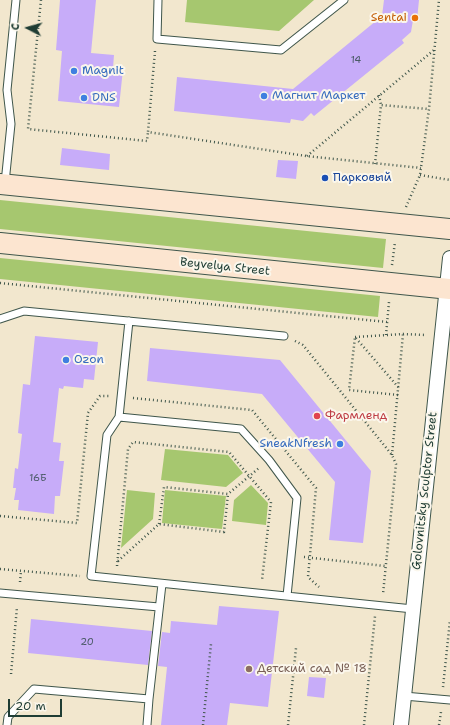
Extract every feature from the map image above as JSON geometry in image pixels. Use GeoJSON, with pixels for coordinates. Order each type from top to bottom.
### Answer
{"type":"FeatureCollection","features":[{"type":"Feature","properties":{"kind":"main road"},"geometry":{"type":"LineString","coordinates":[[2,185],[450,229]]}},
{"type":"Feature","properties":{"kind":"main road","name":"Beyvelya Street"},"geometry":{"type":"LineString","coordinates":[[0,243],[448,289]]}},
{"type":"Feature","properties":{"kind":"street","name":"Golovnitsky Sculptor Street"},"geometry":{"type":"LineString","coordinates":[[401,725],[448,289],[450,258]]}},
{"type":"Feature","properties":{"kind":"lane"},"geometry":{"type":"LineString","coordinates":[[2,185],[11,124],[4,89],[16,0]]}},
{"type":"Feature","properties":{"kind":"lane"},"geometry":{"type":"LineString","coordinates":[[158,0],[157,39],[281,50],[344,0]]}},
{"type":"Feature","properties":{"kind":"lane"},"geometry":{"type":"LineString","coordinates":[[0,319],[24,311],[284,336]]}},
{"type":"Feature","properties":{"kind":"lane"},"geometry":{"type":"LineString","coordinates":[[129,322],[119,417],[107,435],[91,576],[379,604],[413,609]]}},
{"type":"Feature","properties":{"kind":"lane"},"geometry":{"type":"LineString","coordinates":[[119,417],[241,428],[269,460],[297,498],[288,596]]}},
{"type":"Feature","properties":{"kind":"lane"},"geometry":{"type":"LineString","coordinates":[[147,725],[162,584]]}},
{"type":"Feature","properties":{"kind":"lane"},"geometry":{"type":"LineString","coordinates":[[0,593],[159,607]]}},
{"type":"Feature","properties":{"kind":"lane"},"geometry":{"type":"LineString","coordinates":[[7,725],[8,718],[34,689],[149,699]]}},
{"type":"Feature","properties":{"kind":"lane"},"geometry":{"type":"LineString","coordinates":[[404,696],[450,700]]}},
{"type":"Feature","properties":{"kind":"path"},"geometry":{"type":"LineString","coordinates":[[41,0],[28,129],[147,141],[157,39]]}},
{"type":"Feature","properties":{"kind":"path"},"geometry":{"type":"LineString","coordinates":[[386,335],[390,284],[398,225],[420,175],[429,109],[439,0]]}},
{"type":"Feature","properties":{"kind":"path"},"geometry":{"type":"LineString","coordinates":[[306,156],[434,50]]}},
{"type":"Feature","properties":{"kind":"path"},"geometry":{"type":"LineString","coordinates":[[375,164],[381,105],[379,96]]}},
{"type":"Feature","properties":{"kind":"path"},"geometry":{"type":"LineString","coordinates":[[381,105],[429,109]]}},
{"type":"Feature","properties":{"kind":"path"},"geometry":{"type":"LineString","coordinates":[[148,132],[306,156],[421,168]]}},
{"type":"Feature","properties":{"kind":"path"},"geometry":{"type":"LineString","coordinates":[[420,175],[450,180]]}},
{"type":"Feature","properties":{"kind":"path"},"geometry":{"type":"LineString","coordinates":[[0,283],[387,322]]}},
{"type":"Feature","properties":{"kind":"path"},"geometry":{"type":"LineString","coordinates":[[355,337],[403,334],[392,456]]}},
{"type":"Feature","properties":{"kind":"path"},"geometry":{"type":"LineString","coordinates":[[284,336],[304,345],[392,456],[396,464],[383,594],[379,604],[364,725]]}},
{"type":"Feature","properties":{"kind":"path"},"geometry":{"type":"LineString","coordinates":[[355,337],[399,388]]}},
{"type":"Feature","properties":{"kind":"path"},"geometry":{"type":"LineString","coordinates":[[355,337],[350,390],[398,395]]}},
{"type":"Feature","properties":{"kind":"path"},"geometry":{"type":"LineString","coordinates":[[0,516],[76,523],[88,413],[100,396],[121,396],[252,410],[316,488],[308,577],[320,588]]}},
{"type":"Feature","properties":{"kind":"path"},"geometry":{"type":"LineString","coordinates":[[116,579],[128,449],[133,442],[229,452],[271,502],[262,580]]}},
{"type":"Feature","properties":{"kind":"path"},"geometry":{"type":"LineString","coordinates":[[159,524],[224,532],[228,494],[269,460]]}},
{"type":"Feature","properties":{"kind":"path"},"geometry":{"type":"LineString","coordinates":[[118,561],[159,524],[164,487],[228,494]]}},
{"type":"Feature","properties":{"kind":"path"},"geometry":{"type":"LineString","coordinates":[[291,556],[385,566]]}},
{"type":"Feature","properties":{"kind":"path"},"geometry":{"type":"LineString","coordinates":[[0,569],[91,576]]}},
{"type":"Feature","properties":{"kind":"path"},"geometry":{"type":"LineString","coordinates":[[11,674],[21,571]]}},
{"type":"Feature","properties":{"kind":"path"},"geometry":{"type":"LineString","coordinates":[[375,594],[383,594]]}},
{"type":"Feature","properties":{"kind":"path"},"geometry":{"type":"LineString","coordinates":[[439,725],[450,620]]}},
{"type":"Feature","properties":{"kind":"path"},"geometry":{"type":"LineString","coordinates":[[203,725],[211,644]]}},
{"type":"Feature","properties":{"kind":"path"},"geometry":{"type":"LineString","coordinates":[[288,725],[296,648]]}},
{"type":"Feature","properties":{"kind":"green space"},"geometry":{"type":"Polygon","coordinates":[[[187,0],[314,0],[279,31],[185,22],[187,0]]]}},
{"type":"Feature","properties":{"kind":"green space"},"geometry":{"type":"Polygon","coordinates":[[[0,200],[386,239],[383,268],[0,229],[0,200]]]}},
{"type":"Feature","properties":{"kind":"green space"},"geometry":{"type":"Polygon","coordinates":[[[0,258],[380,296],[378,317],[0,279],[0,258]]]}},
{"type":"Feature","properties":{"kind":"green space"},"geometry":{"type":"Polygon","coordinates":[[[165,449],[228,455],[243,473],[226,487],[161,480],[165,449]]]}},
{"type":"Feature","properties":{"kind":"green space"},"geometry":{"type":"Polygon","coordinates":[[[251,485],[268,503],[266,525],[232,521],[234,500],[251,485]]]}},
{"type":"Feature","properties":{"kind":"green space"},"geometry":{"type":"Polygon","coordinates":[[[127,490],[155,493],[153,519],[121,548],[127,490]]]}},
{"type":"Feature","properties":{"kind":"green space"},"geometry":{"type":"Polygon","coordinates":[[[165,490],[226,496],[222,529],[162,523],[165,490]]]}},
{"type":"Feature","properties":{"kind":"building"},"geometry":{"type":"Polygon","coordinates":[[[60,0],[96,0],[91,53],[114,55],[113,68],[123,69],[119,107],[58,101],[62,51],[56,50],[60,0]]]}},
{"type":"Feature","properties":{"kind":"building"},"geometry":{"type":"Polygon","coordinates":[[[384,0],[419,0],[417,20],[413,20],[411,32],[402,40],[404,43],[314,116],[311,113],[303,121],[291,119],[290,123],[174,111],[177,77],[293,89],[382,16],[384,0]]]}},
{"type":"Feature","properties":{"kind":"building"},"geometry":{"type":"Polygon","coordinates":[[[62,148],[110,154],[109,170],[60,165],[62,148]]]}},
{"type":"Feature","properties":{"kind":"building"},"geometry":{"type":"Polygon","coordinates":[[[278,160],[298,161],[296,179],[276,177],[278,160]]]}},
{"type":"Feature","properties":{"kind":"building"},"geometry":{"type":"Polygon","coordinates":[[[35,336],[98,342],[94,380],[84,379],[83,388],[64,386],[63,389],[59,388],[53,442],[61,443],[59,461],[64,461],[60,496],[55,496],[54,514],[18,510],[19,500],[14,500],[16,488],[13,488],[15,468],[18,469],[22,434],[18,433],[23,384],[30,385],[35,336]]]}},
{"type":"Feature","properties":{"kind":"building"},"geometry":{"type":"Polygon","coordinates":[[[150,348],[280,360],[371,471],[363,543],[329,540],[335,482],[262,394],[147,381],[150,348]]]}},
{"type":"Feature","properties":{"kind":"building"},"geometry":{"type":"Polygon","coordinates":[[[219,606],[279,611],[268,707],[230,703],[227,725],[161,725],[167,667],[158,666],[162,632],[170,633],[171,621],[217,625],[219,606]]]}},
{"type":"Feature","properties":{"kind":"building"},"geometry":{"type":"Polygon","coordinates":[[[31,619],[152,631],[148,665],[28,653],[31,619]]]}},
{"type":"Feature","properties":{"kind":"building"},"geometry":{"type":"Polygon","coordinates":[[[309,677],[326,678],[324,698],[307,696],[309,677]]]}},
{"type":"Feature","properties":{"kind":"place","name":"Sentai"},"geometry":{"type":"Point","coordinates":[415,18]}},
{"type":"Feature","properties":{"kind":"place","name":"Magnit"},"geometry":{"type":"Point","coordinates":[74,71]}},
{"type":"Feature","properties":{"kind":"place","name":"Магнит Маркет"},"geometry":{"type":"Point","coordinates":[264,96]}},
{"type":"Feature","properties":{"kind":"place","name":"DNS"},"geometry":{"type":"Point","coordinates":[84,98]}},
{"type":"Feature","properties":{"kind":"place","name":"Парковый"},"geometry":{"type":"Point","coordinates":[325,178]}},
{"type":"Feature","properties":{"kind":"place","name":"Ozon"},"geometry":{"type":"Point","coordinates":[66,360]}},
{"type":"Feature","properties":{"kind":"place","name":"Фармленд"},"geometry":{"type":"Point","coordinates":[317,416]}},
{"type":"Feature","properties":{"kind":"place","name":"SneakNfresh"},"geometry":{"type":"Point","coordinates":[340,444]}},
{"type":"Feature","properties":{"kind":"place","name":"Детский сад № 18"},"geometry":{"type":"Point","coordinates":[249,669]}}]}
